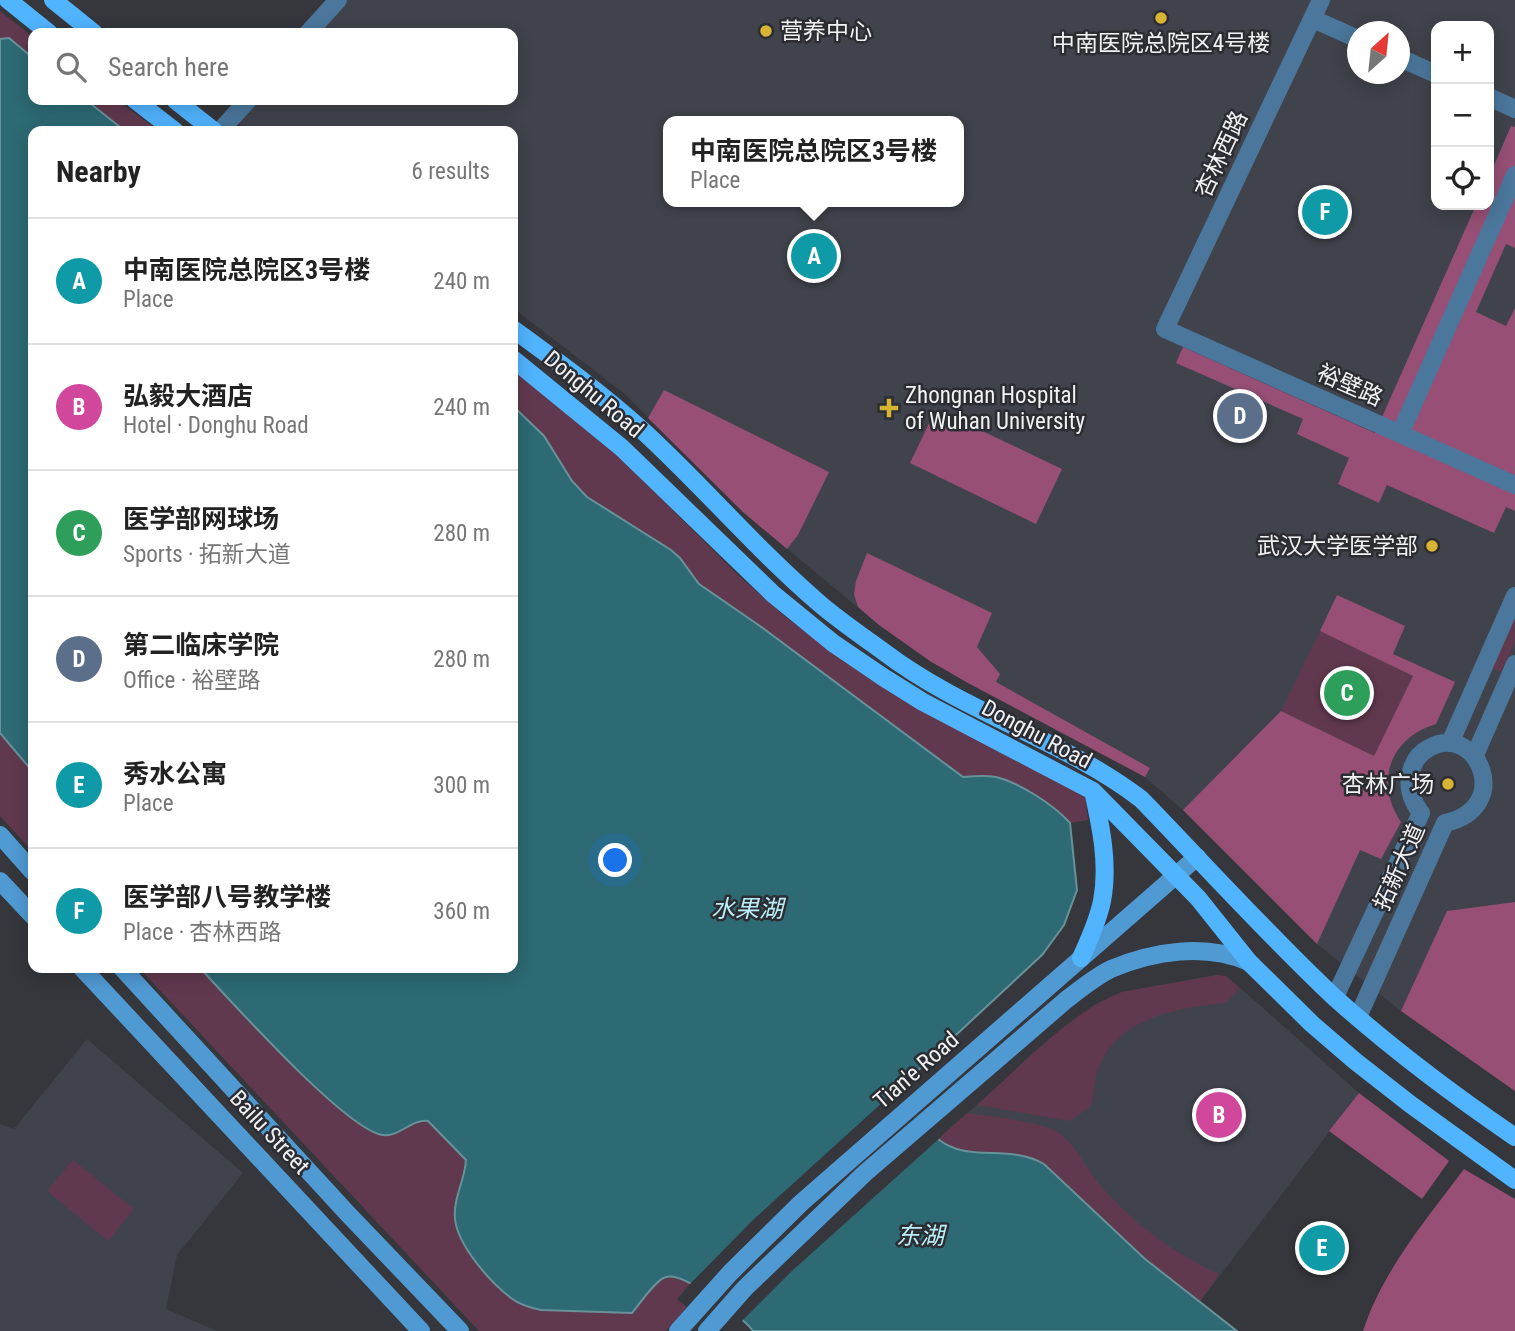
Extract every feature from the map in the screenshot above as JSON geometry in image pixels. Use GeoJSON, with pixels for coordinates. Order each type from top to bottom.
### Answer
{"type":"FeatureCollection","features":[{"type":"Feature","properties":{"kind":"main road"},"geometry":{"type":"LineString","coordinates":[[8,0],[44,28]]}},
{"type":"Feature","properties":{"kind":"main road"},"geometry":{"type":"LineString","coordinates":[[53,0],[88,28]]}},
{"type":"Feature","properties":{"kind":"main road"},"geometry":{"type":"LineString","coordinates":[[141,105],[169,126]]}},
{"type":"Feature","properties":{"kind":"main road"},"geometry":{"type":"LineString","coordinates":[[181,105],[208,126]]}},
{"type":"Feature","properties":{"kind":"main road","name":"Donghu Road"},"geometry":{"type":"LineString","coordinates":[[518,332],[641,429],[790,576],[888,656],[993,716],[1084,761],[1141,799],[1335,997],[1433,1079],[1515,1137]]}},
{"type":"Feature","properties":{"kind":"main road","name":"Donghu Road"},"geometry":{"type":"LineString","coordinates":[[518,363],[622,449],[773,594],[833,643],[923,702],[1093,791],[1198,898],[1249,962],[1355,1061],[1515,1180]]}},
{"type":"Feature","properties":{"kind":"main road"},"geometry":{"type":"LineString","coordinates":[[1081,958],[1095,925],[1102,899],[1104,851],[1093,791]]}},
{"type":"Feature","properties":{"kind":"main road"},"geometry":{"type":"LineString","coordinates":[[0,835],[28,866]]}},
{"type":"Feature","properties":{"kind":"main road","name":"Tian'e Road"},"geometry":{"type":"LineString","coordinates":[[678,1331],[693,1312],[776,1227],[1197,857]]}},
{"type":"Feature","properties":{"kind":"main road"},"geometry":{"type":"LineString","coordinates":[[0,881],[28,911]]}},
{"type":"Feature","properties":{"kind":"main road","name":"Tian'e Road"},"geometry":{"type":"LineString","coordinates":[[708,1329],[783,1250],[865,1173],[1066,1000],[1110,970],[1157,955],[1181,951],[1229,954],[1249,962]]}},
{"type":"Feature","properties":{"kind":"main road","name":"Bailu Street"},"geometry":{"type":"LineString","coordinates":[[87,973],[421,1331]]}},
{"type":"Feature","properties":{"kind":"main road","name":"Bailu Street"},"geometry":{"type":"LineString","coordinates":[[127,973],[348,1214],[460,1331]]}},
{"type":"Feature","properties":{"kind":"street"},"geometry":{"type":"LineString","coordinates":[[313,28],[338,0]]}},
{"type":"Feature","properties":{"kind":"street","name":"杏林西路"},"geometry":{"type":"LineString","coordinates":[[1165,329],[1321,0]]}},
{"type":"Feature","properties":{"kind":"street"},"geometry":{"type":"LineString","coordinates":[[1312,19],[1347,35]]}},
{"type":"Feature","properties":{"kind":"street"},"geometry":{"type":"LineString","coordinates":[[1410,63],[1431,72]]}},
{"type":"Feature","properties":{"kind":"street"},"geometry":{"type":"LineString","coordinates":[[1494,99],[1515,109]]}},
{"type":"Feature","properties":{"kind":"street"},"geometry":{"type":"LineString","coordinates":[[225,126],[243,105]]}},
{"type":"Feature","properties":{"kind":"street"},"geometry":{"type":"LineString","coordinates":[[1400,434],[1515,175]]}},
{"type":"Feature","properties":{"kind":"street","name":"裕壁路"},"geometry":{"type":"LineString","coordinates":[[1165,329],[1515,485]]}},
{"type":"Feature","properties":{"kind":"street"},"geometry":{"type":"LineString","coordinates":[[1515,596],[1450,743],[1475,755],[1515,664]]}},
{"type":"Feature","properties":{"kind":"street","name":"拓新大道"},"geometry":{"type":"LineString","coordinates":[[1335,997],[1420,813],[1409,789],[1411,770],[1424,751],[1435,745],[1450,743]]}},
{"type":"Feature","properties":{"kind":"street","name":"拓新大道"},"geometry":{"type":"LineString","coordinates":[[1358,1017],[1445,823],[1461,820],[1474,813],[1485,796],[1486,776],[1475,755]]}},
{"type":"Feature","properties":{"kind":"shaded area","name":"Zhongnan Hospital of Wuhan University"},"geometry":{"type":"Polygon","coordinates":[[[347,0],[1515,0],[1515,1091],[1401,1011],[1317,944],[1183,810],[1145,777],[968,683],[930,661],[879,625],[743,512],[625,394],[518,312],[518,126],[242,126],[237,123],[253,105],[518,105],[518,28],[322,28],[347,0]]]}},
{"type":"Feature","properties":{"kind":"shaded area"},"geometry":{"type":"Polygon","coordinates":[[[0,11],[28,33],[28,54],[9,38],[0,39],[0,11]]]}},
{"type":"Feature","properties":{"kind":"shaded area"},"geometry":{"type":"Polygon","coordinates":[[[92,105],[124,105],[152,126],[119,126],[92,105]]]}},
{"type":"Feature","properties":{"kind":"shaded area"},"geometry":{"type":"Polygon","coordinates":[[[1511,126],[1515,127],[1515,248],[1506,244],[1476,312],[1506,326],[1515,308],[1515,511],[1506,507],[1494,533],[1387,485],[1379,503],[1338,484],[1349,458],[1297,434],[1303,419],[1176,363],[1183,347],[1375,433],[1474,210],[1494,210],[1494,165],[1511,126]]]}},
{"type":"Feature","properties":{"kind":"shaded area"},"geometry":{"type":"Polygon","coordinates":[[[518,374],[616,454],[739,576],[789,620],[870,679],[1085,797],[1088,820],[1070,823],[1062,814],[982,775],[963,777],[699,584],[671,550],[587,497],[572,481],[544,436],[518,411],[518,374]]]}},
{"type":"Feature","properties":{"kind":"shaded area"},"geometry":{"type":"Polygon","coordinates":[[[664,390],[829,472],[798,535],[787,549],[743,512],[648,418],[664,390]]]}},
{"type":"Feature","properties":{"kind":"shaded area"},"geometry":{"type":"Polygon","coordinates":[[[936,409],[1062,469],[1036,524],[910,463],[936,409]]]}},
{"type":"Feature","properties":{"kind":"shaded area"},"geometry":{"type":"Polygon","coordinates":[[[867,553],[992,613],[977,647],[1000,674],[996,682],[1150,768],[1145,777],[968,683],[930,661],[879,625],[858,607],[854,594],[867,553]]]}},
{"type":"Feature","properties":{"kind":"shaded area"},"geometry":{"type":"Polygon","coordinates":[[[1337,595],[1405,626],[1393,654],[1455,682],[1436,724],[1407,740],[1391,763],[1389,792],[1401,822],[1381,859],[1360,850],[1317,944],[1183,810],[1281,711],[1374,756],[1413,676],[1320,631],[1337,595]]]}},
{"type":"Feature","properties":{"kind":"shaded area"},"geometry":{"type":"Polygon","coordinates":[[[1515,615],[1515,641],[1501,672],[1492,668],[1515,615]]]}},
{"type":"Feature","properties":{"kind":"shaded area"},"geometry":{"type":"Polygon","coordinates":[[[1320,631],[1413,676],[1374,756],[1281,711],[1320,631]]]}},
{"type":"Feature","properties":{"kind":"shaded area"},"geometry":{"type":"Polygon","coordinates":[[[0,733],[28,766],[28,847],[0,816],[0,733]]]}},
{"type":"Feature","properties":{"kind":"shaded area"},"geometry":{"type":"Polygon","coordinates":[[[1515,902],[1515,1091],[1401,1011],[1447,911],[1515,902]]]}},
{"type":"Feature","properties":{"kind":"shaded area"},"geometry":{"type":"Polygon","coordinates":[[[144,973],[205,973],[317,1089],[366,1128],[389,1135],[416,1123],[428,1121],[466,1160],[456,1200],[455,1219],[464,1244],[503,1291],[519,1303],[541,1310],[632,1313],[661,1278],[667,1276],[691,1283],[677,1299],[687,1307],[666,1331],[479,1331],[144,973]]]}},
{"type":"Feature","properties":{"kind":"shaded area"},"geometry":{"type":"Polygon","coordinates":[[[1217,975],[1230,979],[1359,1093],[1199,1303],[1145,1259],[938,1139],[1094,1005],[1122,992],[1217,975]]]}},
{"type":"Feature","properties":{"kind":"shaded area"},"geometry":{"type":"Polygon","coordinates":[[[1217,975],[1226,976],[1240,988],[1225,1003],[1154,1017],[1122,1035],[1100,1064],[1091,1106],[1070,1121],[977,1105],[1065,1026],[1103,1001],[1122,992],[1217,975]]]}},
{"type":"Feature","properties":{"kind":"shaded area"},"geometry":{"type":"Polygon","coordinates":[[[87,1039],[243,1173],[177,1255],[166,1309],[217,1331],[0,1331],[0,1124],[14,1129],[87,1039]]]}},
{"type":"Feature","properties":{"kind":"shaded area"},"geometry":{"type":"Polygon","coordinates":[[[1359,1093],[1449,1161],[1422,1199],[1329,1131],[1359,1093]]]}},
{"type":"Feature","properties":{"kind":"shaded area"},"geometry":{"type":"Polygon","coordinates":[[[967,1113],[1039,1125],[1063,1136],[1100,1185],[1140,1225],[1186,1257],[1219,1274],[1199,1303],[1145,1259],[1044,1164],[1015,1153],[960,1151],[938,1139],[967,1113]]]}},
{"type":"Feature","properties":{"kind":"shaded area"},"geometry":{"type":"Polygon","coordinates":[[[73,1160],[134,1209],[108,1241],[47,1191],[73,1160]]]}},
{"type":"Feature","properties":{"kind":"shaded area"},"geometry":{"type":"Polygon","coordinates":[[[1464,1169],[1515,1199],[1515,1331],[1363,1331],[1394,1266],[1464,1169]]]}},
{"type":"Feature","properties":{"kind":"water"},"geometry":{"type":"Polygon","coordinates":[[[9,38],[28,54],[28,105],[92,105],[119,126],[28,126],[28,766],[0,733],[0,39],[9,38]]]}},
{"type":"Feature","properties":{"kind":"water","name":"水果湖"},"geometry":{"type":"Polygon","coordinates":[[[518,411],[544,436],[572,481],[587,497],[671,550],[699,584],[963,777],[992,776],[1015,784],[1046,802],[1070,823],[1077,890],[1064,925],[1042,955],[914,1074],[909,1089],[938,1139],[963,1150],[1017,1155],[1044,1164],[1145,1259],[1237,1331],[753,1331],[712,1296],[674,1277],[666,1277],[657,1282],[632,1313],[541,1310],[526,1306],[511,1298],[485,1273],[468,1252],[457,1229],[456,1204],[466,1160],[428,1121],[416,1123],[389,1135],[366,1128],[317,1089],[205,973],[518,973],[518,411]]]}},
{"type":"Feature","properties":{"kind":"pier"},"geometry":{"type":"Polygon","coordinates":[[[917,1071],[920,1074],[913,1082],[912,1088],[941,1137],[793,1270],[741,1322],[688,1286],[754,1219],[917,1071]]]}},
{"type":"Feature","properties":{"kind":"place","name":"中南医院总院区4号楼"},"geometry":{"type":"Point","coordinates":[1161,18]}},
{"type":"Feature","properties":{"kind":"place","name":"营养中心"},"geometry":{"type":"Point","coordinates":[766,31]}},
{"type":"Feature","properties":{"kind":"place","name":"医学部八号教学楼"},"geometry":{"type":"Point","coordinates":[1325,212]}},
{"type":"Feature","properties":{"kind":"place","name":"中南医院总院区3号楼"},"geometry":{"type":"Point","coordinates":[814,256]}},
{"type":"Feature","properties":{"kind":"place","name":"Zhongnan Hospital of Wuhan University"},"geometry":{"type":"Point","coordinates":[889,408]}},
{"type":"Feature","properties":{"kind":"place","name":"第二临床学院"},"geometry":{"type":"Point","coordinates":[1240,416]}},
{"type":"Feature","properties":{"kind":"place","name":"武汉大学医学部"},"geometry":{"type":"Point","coordinates":[1432,546]}},
{"type":"Feature","properties":{"kind":"place","name":"医学部网球场"},"geometry":{"type":"Point","coordinates":[1347,693]}},
{"type":"Feature","properties":{"kind":"place","name":"杏林广场"},"geometry":{"type":"Point","coordinates":[1448,784]}},
{"type":"Feature","properties":{"kind":"place","name":"弘毅大酒店"},"geometry":{"type":"Point","coordinates":[1219,1115]}},
{"type":"Feature","properties":{"kind":"place","name":"秀水公寓"},"geometry":{"type":"Point","coordinates":[1322,1248]}},
{"type":"Feature","properties":{"kind":"water label","name":"东湖"},"geometry":{"type":"Point","coordinates":[920,1236]}}]}
